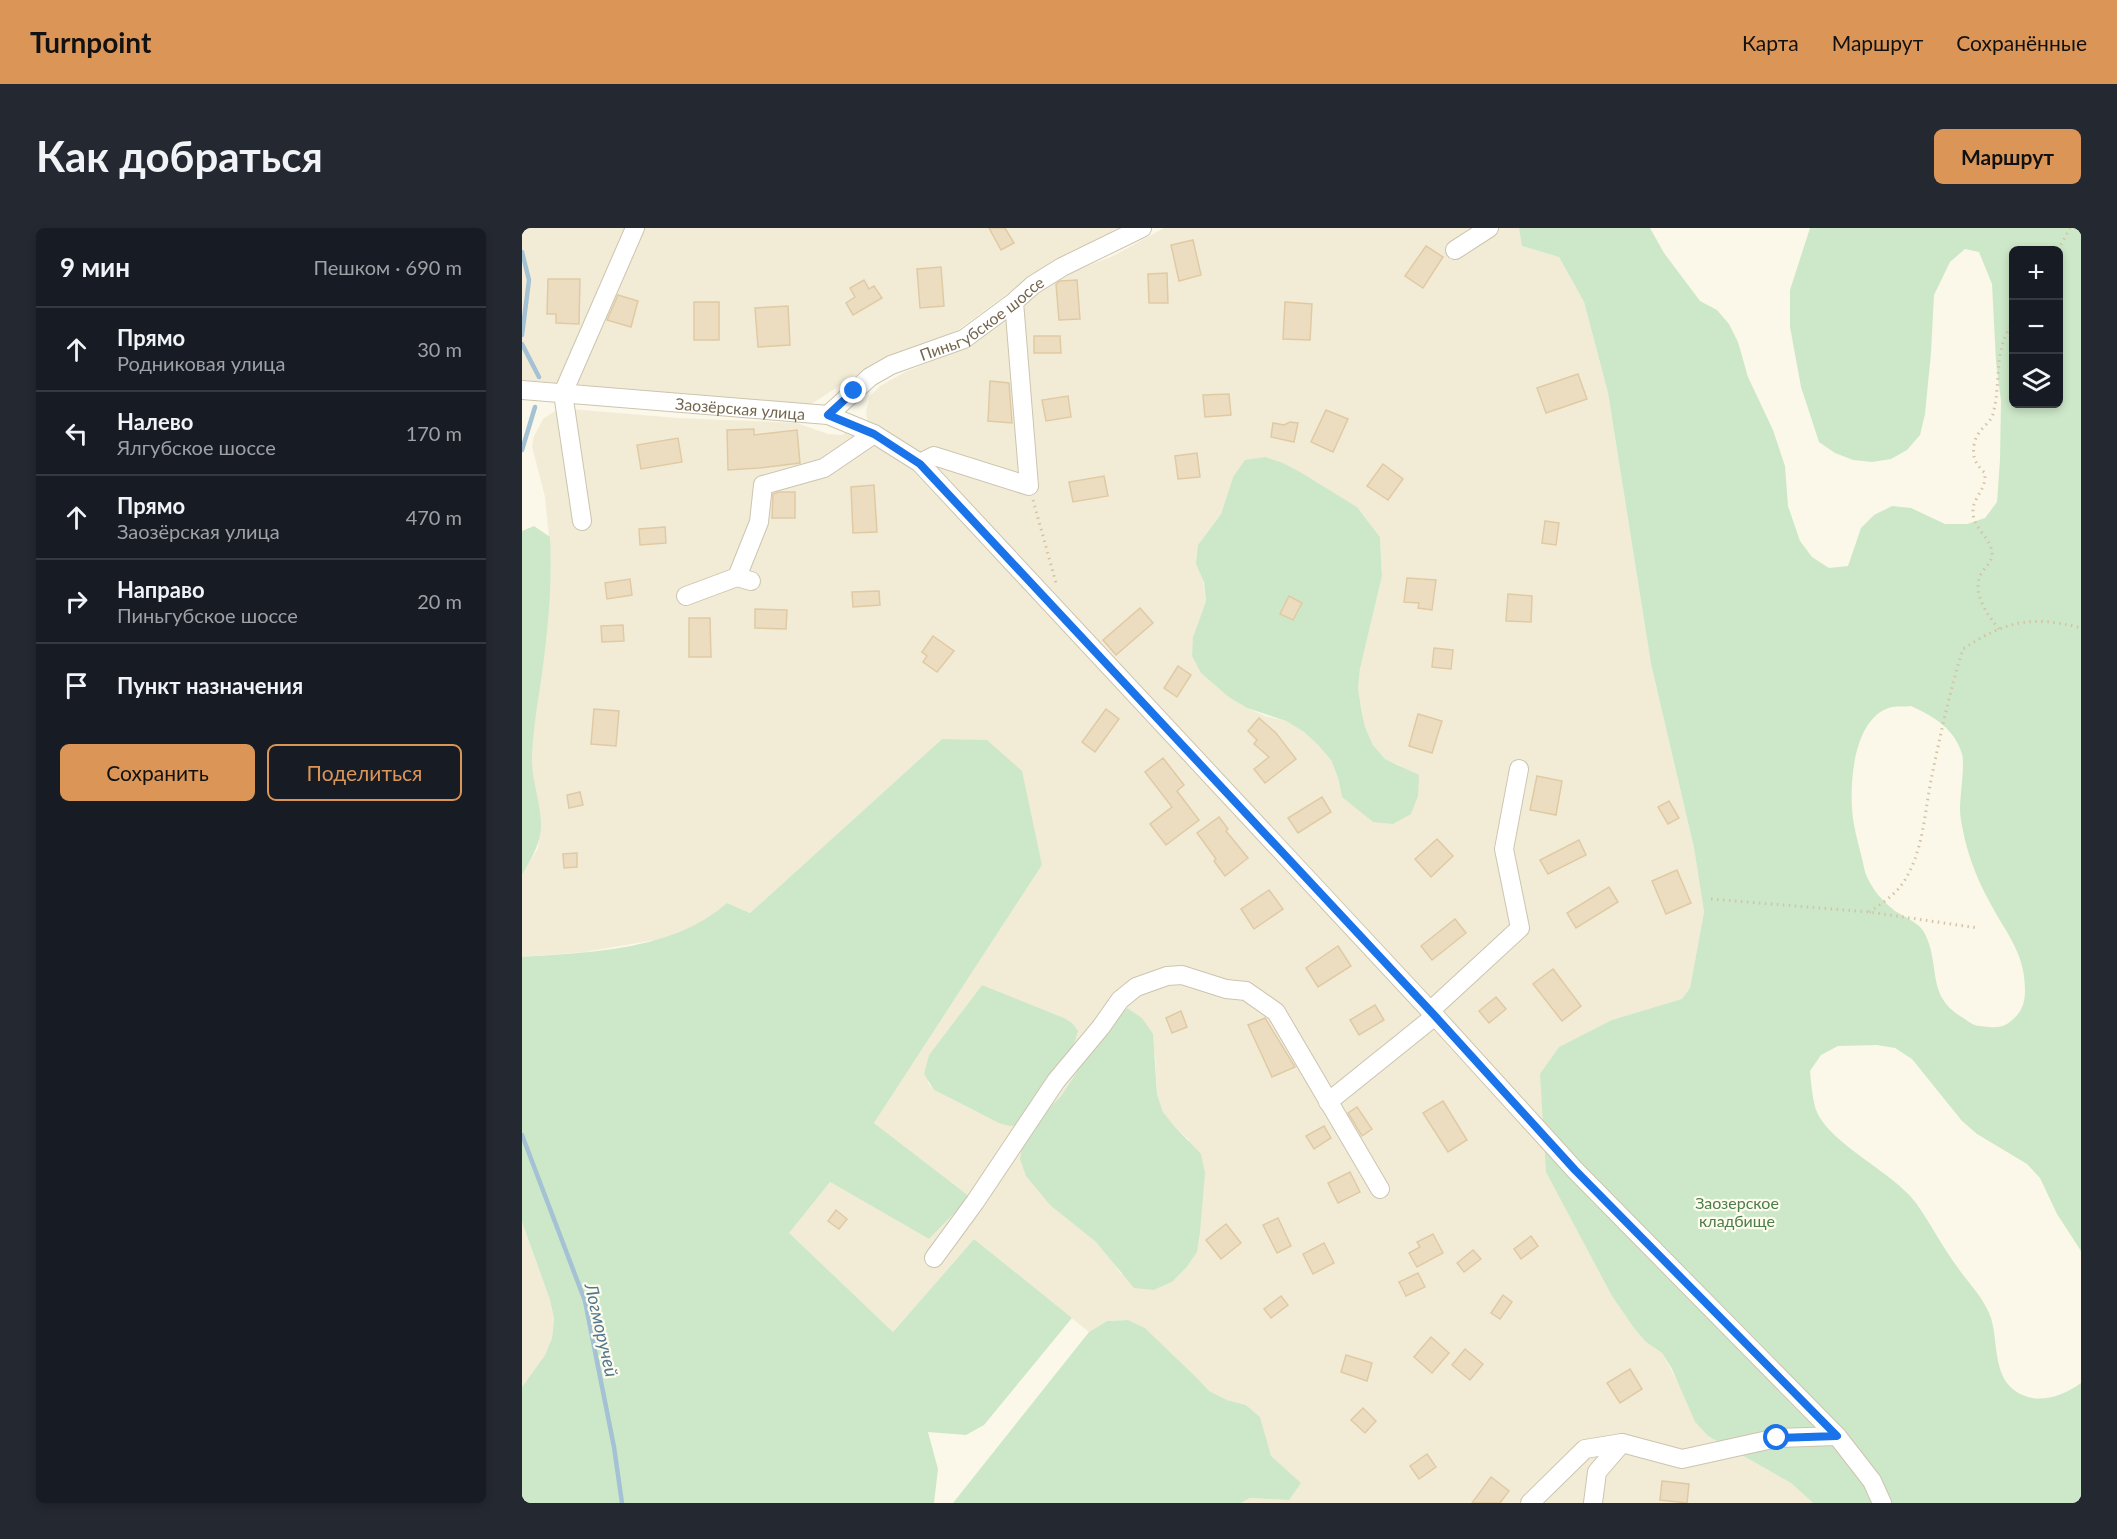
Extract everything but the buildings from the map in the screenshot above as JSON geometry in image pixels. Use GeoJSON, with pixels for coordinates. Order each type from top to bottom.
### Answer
{"type":"FeatureCollection","features":[{"type":"Feature","properties":{"kind":"street"},"geometry":{"type":"LineString","coordinates":[[582,521],[563,393],[635,228]]}},
{"type":"Feature","properties":{"kind":"street","name":"Пиньгубское шоссе"},"geometry":{"type":"LineString","coordinates":[[828,415],[870,377],[891,365],[964,339],[1033,285],[1062,267],[1142,228]]}},
{"type":"Feature","properties":{"kind":"street"},"geometry":{"type":"LineString","coordinates":[[1455,250],[1489,228]]}},
{"type":"Feature","properties":{"kind":"street"},"geometry":{"type":"LineString","coordinates":[[920,464],[934,456],[1029,486],[1014,302]]}},
{"type":"Feature","properties":{"kind":"street","name":"Заозёрская улица"},"geometry":{"type":"LineString","coordinates":[[522,390],[828,415],[874,434],[920,464],[1432,1013],[1575,1170],[1837,1436],[1872,1480],[1882,1503]]}},
{"type":"Feature","properties":{"kind":"street"},"geometry":{"type":"LineString","coordinates":[[686,596],[744,579],[759,522],[763,485],[824,468],[874,434]]}},
{"type":"Feature","properties":{"kind":"street"},"geometry":{"type":"LineString","coordinates":[[1328,1102],[1432,1013],[1521,928],[1504,849],[1519,769]]}},
{"type":"Feature","properties":{"kind":"street"},"geometry":{"type":"LineString","coordinates":[[934,1258],[1068,1065],[1101,1027],[1120,1000],[1136,987],[1167,976],[1182,975],[1226,989],[1246,991],[1276,1011],[1380,1189]]}},
{"type":"Feature","properties":{"kind":"street"},"geometry":{"type":"LineString","coordinates":[[1530,1503],[1585,1449],[1622,1443],[1682,1459],[1777,1438],[1837,1436]]}},
{"type":"Feature","properties":{"kind":"street"},"geometry":{"type":"LineString","coordinates":[[1593,1503],[1596,1472],[1622,1443]]}},
{"type":"Feature","properties":{"kind":"path"},"geometry":{"type":"LineString","coordinates":[[2060,246],[2070,228]]}},
{"type":"Feature","properties":{"kind":"path"},"geometry":{"type":"LineString","coordinates":[[1999,629],[1984,610],[1978,586],[1981,575],[1989,565],[1992,553],[1973,517],[1973,506],[1982,491],[1985,479],[1985,473],[1974,457],[1974,445],[1977,434],[1992,419],[1998,396],[2000,350],[2009,330]]}},
{"type":"Feature","properties":{"kind":"path"},"geometry":{"type":"LineString","coordinates":[[1029,486],[1057,589]]}},
{"type":"Feature","properties":{"kind":"path"},"geometry":{"type":"LineString","coordinates":[[1869,912],[1884,903],[1900,886],[1912,866],[1922,833],[1951,689],[1963,649],[2016,622],[2064,624],[2081,628]]}},
{"type":"Feature","properties":{"kind":"path"},"geometry":{"type":"LineString","coordinates":[[1711,899],[1869,912],[1978,927]]}},
{"type":"Feature","properties":{"kind":"shaded area"},"geometry":{"type":"Polygon","coordinates":[[[522,228],[1119,228],[1029,278],[958,330],[879,360],[810,405],[522,380],[522,228]]]}},
{"type":"Feature","properties":{"kind":"shaded area"},"geometry":{"type":"Polygon","coordinates":[[[1164,228],[1519,228],[1523,246],[1559,257],[1584,302],[1608,393],[1651,664],[1694,848],[1704,912],[1690,988],[1682,1000],[1612,1020],[1646,1342],[1662,1353],[1680,1386],[1695,1422],[1708,1436],[1791,1483],[1813,1503],[1241,1503],[1250,1498],[1289,1500],[1270,1456],[1260,1417],[1246,1405],[1227,1400],[1208,1391],[1145,1328],[1127,1320],[1107,1321],[1089,1332],[974,1239],[893,1332],[788,1233],[830,1182],[929,1239],[969,1197],[874,1123],[1042,865],[942,739],[750,913],[727,903],[713,916],[661,939],[585,952],[522,957],[522,875],[538,848],[540,818],[532,778],[531,759],[550,590],[551,557],[545,497],[532,446],[534,436],[543,419],[559,408],[678,418],[797,423],[828,434],[842,435],[867,420],[866,412],[870,396],[880,386],[905,372],[948,355],[1023,310],[1034,291],[1069,273],[1113,256],[1164,228]],[[1283,463],[1233,477],[1221,514],[1198,545],[1206,601],[1193,637],[1230,698],[1265,716],[1286,721],[1304,732],[1318,745],[1331,760],[1342,797],[1402,766],[1385,759],[1373,745],[1365,727],[1358,688],[1360,669],[1382,576],[1380,537],[1357,507],[1283,463]],[[982,985],[929,1055],[928,1083],[934,1090],[1009,1126],[982,985]],[[1155,1054],[1083,1063],[1061,1096],[1034,1123],[1040,1191],[1051,1206],[1096,1242],[1120,1273],[1154,1290],[1172,1282],[1186,1268],[1189,1140],[1163,1112],[1157,1094],[1155,1054]]]}},
{"type":"Feature","properties":{"kind":"shaded area"},"geometry":{"type":"Polygon","coordinates":[[[522,1222],[550,1300],[554,1319],[552,1338],[545,1355],[522,1387],[522,1222]]]}},
{"type":"Feature","properties":{"kind":"green space","name":"Заозерское кладбище"},"geometry":{"type":"Polygon","coordinates":[[[1519,228],[1650,228],[1664,253],[1700,301],[1717,310],[1729,324],[1738,342],[1748,377],[1773,430],[1785,466],[1788,506],[1800,541],[1812,557],[1829,568],[1848,566],[1861,528],[1874,515],[1892,506],[1911,508],[1945,524],[1967,524],[1985,518],[1997,502],[2001,401],[1996,362],[1992,284],[1979,252],[1965,249],[1950,262],[1934,295],[1925,414],[1920,435],[1907,450],[1891,459],[1872,462],[1853,460],[1835,453],[1819,442],[1801,387],[1790,327],[1790,290],[1810,228],[2081,228],[2081,1251],[2057,1214],[2040,1178],[2027,1164],[1977,1134],[1962,1121],[1912,1059],[1895,1048],[1877,1045],[1838,1046],[1821,1055],[1810,1071],[1815,1107],[1822,1120],[1846,1145],[1906,1191],[1981,1298],[1991,1318],[1999,1366],[2007,1383],[2022,1395],[2039,1399],[2057,1396],[2081,1383],[2081,1503],[1813,1503],[1791,1483],[1708,1436],[1695,1422],[1672,1369],[1662,1353],[1646,1342],[1634,1328],[1612,1296],[1546,1172],[1540,1074],[1559,1047],[1612,1020],[1682,999],[1690,988],[1704,912],[1694,848],[1651,664],[1608,393],[1584,302],[1559,257],[1522,246],[1519,228]],[[1911,706],[1892,707],[1880,713],[1870,722],[1857,749],[1854,765],[1852,808],[1855,832],[1865,872],[1873,888],[1885,903],[1924,931],[1933,959],[1938,990],[1943,999],[1950,1008],[1975,1025],[2001,1027],[2021,1010],[2025,990],[2024,976],[2018,953],[1981,885],[1967,848],[1960,813],[1963,765],[1959,745],[1949,730],[1911,706]]]}},
{"type":"Feature","properties":{"kind":"green space"},"geometry":{"type":"Polygon","coordinates":[[[1265,457],[1300,472],[1357,507],[1380,537],[1382,576],[1360,669],[1358,688],[1365,727],[1373,745],[1385,759],[1419,775],[1418,796],[1411,814],[1393,824],[1373,822],[1342,797],[1331,760],[1304,732],[1286,721],[1247,708],[1230,698],[1201,673],[1192,656],[1193,637],[1206,601],[1204,582],[1196,564],[1198,545],[1221,514],[1233,477],[1245,460],[1265,457]]]}},
{"type":"Feature","properties":{"kind":"green space"},"geometry":{"type":"Polygon","coordinates":[[[534,526],[550,537],[551,574],[547,631],[532,756],[541,829],[536,847],[522,875],[522,531],[534,526]]]}},
{"type":"Feature","properties":{"kind":"green space"},"geometry":{"type":"Polygon","coordinates":[[[942,739],[987,740],[1022,771],[1042,865],[874,1123],[970,1197],[929,1239],[830,1182],[789,1233],[893,1332],[974,1239],[1072,1318],[984,1425],[966,1435],[928,1432],[938,1469],[934,1503],[522,1503],[522,1387],[545,1355],[552,1338],[554,1319],[550,1300],[522,1222],[522,957],[603,950],[656,940],[705,919],[727,903],[750,913],[942,739]]]}},
{"type":"Feature","properties":{"kind":"green space"},"geometry":{"type":"Polygon","coordinates":[[[982,985],[1064,1018],[1078,1031],[1071,1049],[1019,1125],[1009,1126],[999,1123],[934,1090],[924,1074],[929,1055],[982,985]]]}},
{"type":"Feature","properties":{"kind":"green space"},"geometry":{"type":"Polygon","coordinates":[[[1127,1008],[1142,1018],[1153,1034],[1157,1094],[1163,1112],[1201,1154],[1205,1173],[1197,1252],[1172,1282],[1154,1290],[1134,1288],[1096,1242],[1051,1206],[1026,1176],[1020,1159],[1023,1140],[1034,1123],[1061,1096],[1104,1031],[1127,1008]]]}},
{"type":"Feature","properties":{"kind":"green space"},"geometry":{"type":"Polygon","coordinates":[[[1128,1320],[1145,1328],[1209,1391],[1227,1400],[1246,1405],[1260,1417],[1271,1456],[1301,1483],[1289,1500],[1250,1498],[1241,1503],[953,1503],[1089,1332],[1107,1321],[1128,1320]]]}},
{"type":"Feature","properties":{"kind":"waterway","name":"Логморучей"},"geometry":{"type":"LineString","coordinates":[[522,252],[529,280],[522,335]]}},
{"type":"Feature","properties":{"kind":"waterway","name":"Логморучей"},"geometry":{"type":"LineString","coordinates":[[522,344],[539,377]]}},
{"type":"Feature","properties":{"kind":"waterway","name":"Логморучей"},"geometry":{"type":"LineString","coordinates":[[522,450],[535,407]]}},
{"type":"Feature","properties":{"kind":"waterway","name":"Логморучей"},"geometry":{"type":"LineString","coordinates":[[522,1135],[585,1301],[614,1447],[622,1503]]}},
{"type":"Feature","properties":{"kind":"route"},"geometry":{"type":"LineString","coordinates":[[854,391],[828,415],[874,434],[920,464],[1435,1016],[1575,1170],[1837,1436],[1777,1438]]}}]}
